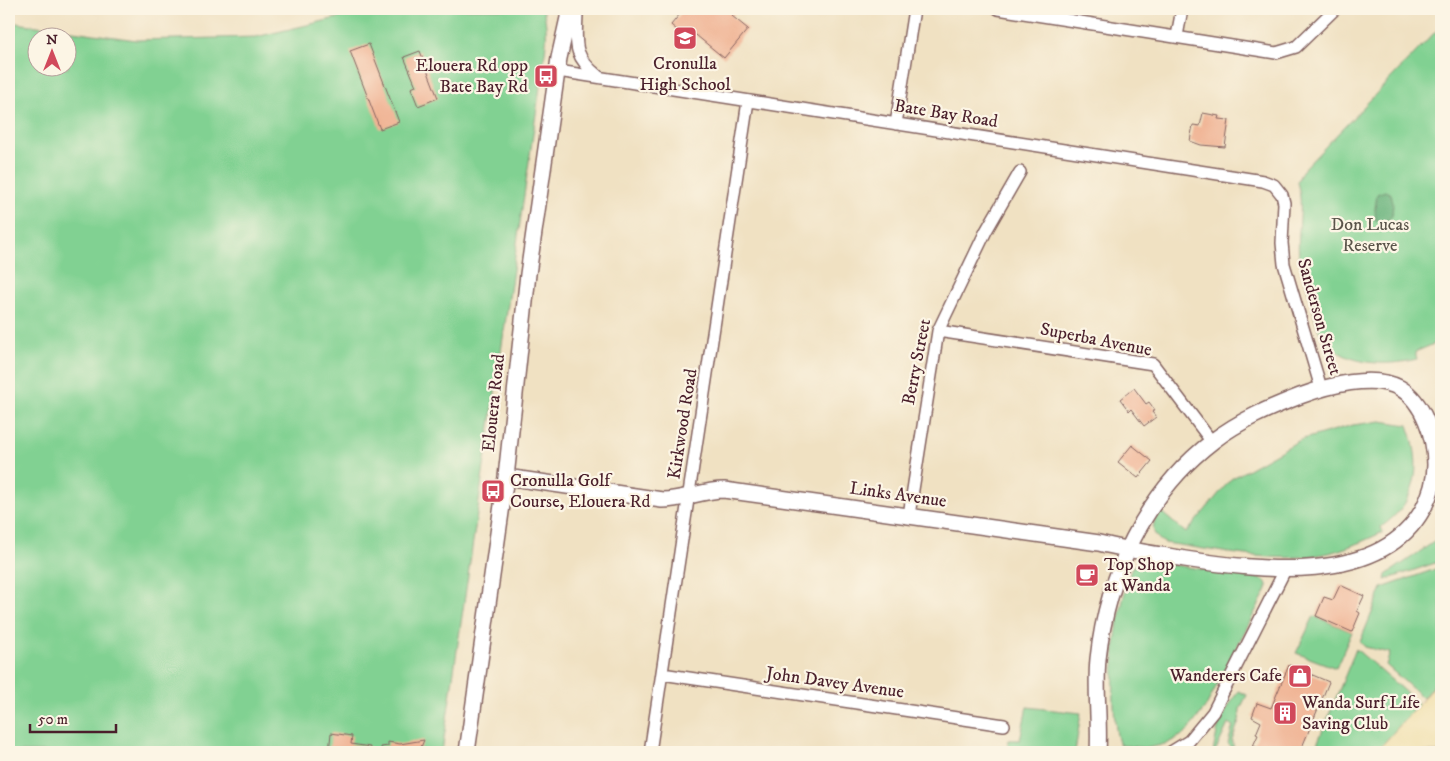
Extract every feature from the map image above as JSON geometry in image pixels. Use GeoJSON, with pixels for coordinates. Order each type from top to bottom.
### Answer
{"type":"FeatureCollection","features":[{"type":"Feature","properties":{"kind":"street","name":"Elouera Road"},"geometry":{"type":"LineString","coordinates":[[467,752],[506,477],[528,274],[559,65],[570,9]]}},
{"type":"Feature","properties":{"kind":"street"},"geometry":{"type":"LineString","coordinates":[[577,9],[575,41],[579,55],[587,67],[600,78]]}},
{"type":"Feature","properties":{"kind":"street"},"geometry":{"type":"LineString","coordinates":[[896,124],[914,9]]}},
{"type":"Feature","properties":{"kind":"street"},"geometry":{"type":"LineString","coordinates":[[998,9],[1276,53],[1296,47],[1335,9]]}},
{"type":"Feature","properties":{"kind":"street"},"geometry":{"type":"LineString","coordinates":[[1177,36],[1182,9]]}},
{"type":"Feature","properties":{"kind":"street","name":"Elouera Road"},"geometry":{"type":"LineString","coordinates":[[559,65],[560,13]]}},
{"type":"Feature","properties":{"kind":"street","name":"Bate Bay Road"},"geometry":{"type":"LineString","coordinates":[[559,65],[600,78],[1263,181],[1274,185],[1282,195]]}},
{"type":"Feature","properties":{"kind":"street","name":"Kirkwood Road"},"geometry":{"type":"LineString","coordinates":[[650,752],[748,101]]}},
{"type":"Feature","properties":{"kind":"street","name":"Berry Street"},"geometry":{"type":"LineString","coordinates":[[909,515],[938,331],[986,231],[1020,172]]}},
{"type":"Feature","properties":{"kind":"street","name":"Sanderson Street"},"geometry":{"type":"LineString","coordinates":[[1282,195],[1284,203],[1282,244],[1284,264],[1321,388]]}},
{"type":"Feature","properties":{"kind":"street","name":"Superba Avenue"},"geometry":{"type":"LineString","coordinates":[[938,331],[1153,364],[1212,442]]}},
{"type":"Feature","properties":{"kind":"street","name":"Links Avenue"},"geometry":{"type":"LineString","coordinates":[[506,477],[654,499],[671,500],[705,491],[724,490],[1099,543],[1127,550],[1231,566],[1260,569],[1334,564],[1370,555],[1389,545],[1406,532],[1418,518],[1428,500],[1433,483],[1435,465],[1433,448],[1425,420],[1412,398],[1400,388],[1387,382],[1369,381],[1321,388]]}},
{"type":"Feature","properties":{"kind":"street"},"geometry":{"type":"LineString","coordinates":[[1098,752],[1098,662],[1102,633],[1108,603],[1127,550],[1140,524],[1156,500],[1191,460],[1212,442],[1233,427],[1261,412],[1321,388]]}},
{"type":"Feature","properties":{"kind":"street"},"geometry":{"type":"LineString","coordinates":[[1171,752],[1189,740],[1213,712],[1286,568]]}},
{"type":"Feature","properties":{"kind":"street","name":"John Davey Avenue"},"geometry":{"type":"LineString","coordinates":[[662,674],[1004,726]]}},
{"type":"Feature","properties":{"kind":"green space"},"geometry":{"type":"Polygon","coordinates":[[[375,9],[543,9],[546,31],[545,53],[442,752],[9,752],[9,22],[51,28],[28,28],[28,78],[78,78],[78,32],[136,40],[256,37],[375,9]]]}},
{"type":"Feature","properties":{"kind":"green space","name":"Don Lucas Reserve"},"geometry":{"type":"Polygon","coordinates":[[[1441,26],[1441,341],[1415,352],[1417,359],[1392,363],[1364,362],[1339,353],[1329,345],[1317,326],[1299,257],[1300,200],[1297,182],[1302,171],[1441,26]]]}},
{"type":"Feature","properties":{"kind":"green space"},"geometry":{"type":"Polygon","coordinates":[[[1385,191],[1391,194],[1393,203],[1392,216],[1385,221],[1376,221],[1377,194],[1385,191]]]}},
{"type":"Feature","properties":{"kind":"green space"},"geometry":{"type":"Polygon","coordinates":[[[1381,421],[1408,425],[1413,440],[1416,469],[1410,494],[1403,506],[1381,527],[1383,532],[1357,544],[1329,553],[1288,557],[1247,555],[1165,543],[1154,533],[1155,520],[1160,511],[1186,533],[1231,479],[1300,440],[1353,425],[1381,421]]]}},
{"type":"Feature","properties":{"kind":"green space"},"geometry":{"type":"Polygon","coordinates":[[[1441,537],[1441,561],[1385,580],[1386,575],[1441,537]]]}},
{"type":"Feature","properties":{"kind":"green space"},"geometry":{"type":"Polygon","coordinates":[[[1142,560],[1259,578],[1266,582],[1267,585],[1267,589],[1205,708],[1186,733],[1168,743],[1147,748],[1120,745],[1115,723],[1114,706],[1116,639],[1121,606],[1131,569],[1142,560]]]}},
{"type":"Feature","properties":{"kind":"green space"},"geometry":{"type":"Polygon","coordinates":[[[1441,567],[1441,676],[1423,698],[1386,665],[1390,653],[1365,647],[1360,642],[1382,588],[1441,567]]]}},
{"type":"Feature","properties":{"kind":"green space"},"geometry":{"type":"Polygon","coordinates":[[[1314,616],[1352,632],[1336,668],[1296,653],[1314,616]]]}},
{"type":"Feature","properties":{"kind":"green space"},"geometry":{"type":"Polygon","coordinates":[[[1356,649],[1419,704],[1376,752],[1322,752],[1315,749],[1356,649]]]}},
{"type":"Feature","properties":{"kind":"green space"},"geometry":{"type":"Polygon","coordinates":[[[1238,691],[1247,695],[1240,709],[1239,721],[1232,740],[1234,750],[1228,744],[1233,726],[1228,724],[1215,752],[1213,752],[1219,722],[1238,691]]]}},
{"type":"Feature","properties":{"kind":"green space"},"geometry":{"type":"Polygon","coordinates":[[[1027,707],[1081,713],[1075,752],[1007,752],[1009,740],[1020,740],[1027,707]]]}},
{"type":"Feature","properties":{"kind":"sand"},"geometry":{"type":"Polygon","coordinates":[[[1441,676],[1441,752],[1376,752],[1419,704],[1441,676]]]}},
{"type":"Feature","properties":{"kind":"building"},"geometry":{"type":"Polygon","coordinates":[[[684,9],[738,9],[732,16],[748,29],[724,58],[691,31],[686,38],[671,25],[684,9]]]}},
{"type":"Feature","properties":{"kind":"building"},"geometry":{"type":"Polygon","coordinates":[[[369,44],[399,122],[380,129],[350,51],[369,44]]]}},
{"type":"Feature","properties":{"kind":"building"},"geometry":{"type":"Polygon","coordinates":[[[420,51],[438,98],[418,106],[411,88],[416,86],[404,57],[420,51]]]}},
{"type":"Feature","properties":{"kind":"building"},"geometry":{"type":"Polygon","coordinates":[[[1203,113],[1219,116],[1218,119],[1229,120],[1225,147],[1201,145],[1190,141],[1193,125],[1200,126],[1203,113]]]}},
{"type":"Feature","properties":{"kind":"building"},"geometry":{"type":"Polygon","coordinates":[[[1134,388],[1146,404],[1149,402],[1155,410],[1152,412],[1156,417],[1144,426],[1131,409],[1129,411],[1120,399],[1134,388]]]}},
{"type":"Feature","properties":{"kind":"building"},"geometry":{"type":"Polygon","coordinates":[[[1132,445],[1152,461],[1138,478],[1118,462],[1132,445]]]}},
{"type":"Feature","properties":{"kind":"building"},"geometry":{"type":"Polygon","coordinates":[[[1340,585],[1364,596],[1357,611],[1360,613],[1352,632],[1316,616],[1324,597],[1333,600],[1340,585]]]}},
{"type":"Feature","properties":{"kind":"building","name":"Wanda Surf Life Saving Club"},"geometry":{"type":"Polygon","coordinates":[[[1289,665],[1329,682],[1300,752],[1270,752],[1253,746],[1261,722],[1252,717],[1257,703],[1271,708],[1289,665]]]}},
{"type":"Feature","properties":{"kind":"building"},"geometry":{"type":"Polygon","coordinates":[[[331,733],[352,736],[351,744],[370,747],[370,752],[329,752],[331,733]]]}},
{"type":"Feature","properties":{"kind":"building"},"geometry":{"type":"Polygon","coordinates":[[[424,740],[419,752],[382,752],[381,747],[388,746],[388,742],[400,744],[424,740]]]}},
{"type":"Feature","properties":{"kind":"place","name":"Cronulla High School"},"geometry":{"type":"Point","coordinates":[685,38]}},
{"type":"Feature","properties":{"kind":"place","name":"Elouera Rd opp Bate Bay Rd"},"geometry":{"type":"Point","coordinates":[546,76]}},
{"type":"Feature","properties":{"kind":"place","name":"Cronulla Golf Course, Elouera Rd"},"geometry":{"type":"Point","coordinates":[493,491]}},
{"type":"Feature","properties":{"kind":"place","name":"Top Shop at Wanda"},"geometry":{"type":"Point","coordinates":[1087,575]}},
{"type":"Feature","properties":{"kind":"place","name":"Wanderers Cafe"},"geometry":{"type":"Point","coordinates":[1300,676]}},
{"type":"Feature","properties":{"kind":"place","name":"Wanda Surf Life Saving Club"},"geometry":{"type":"Point","coordinates":[1285,713]}}]}
